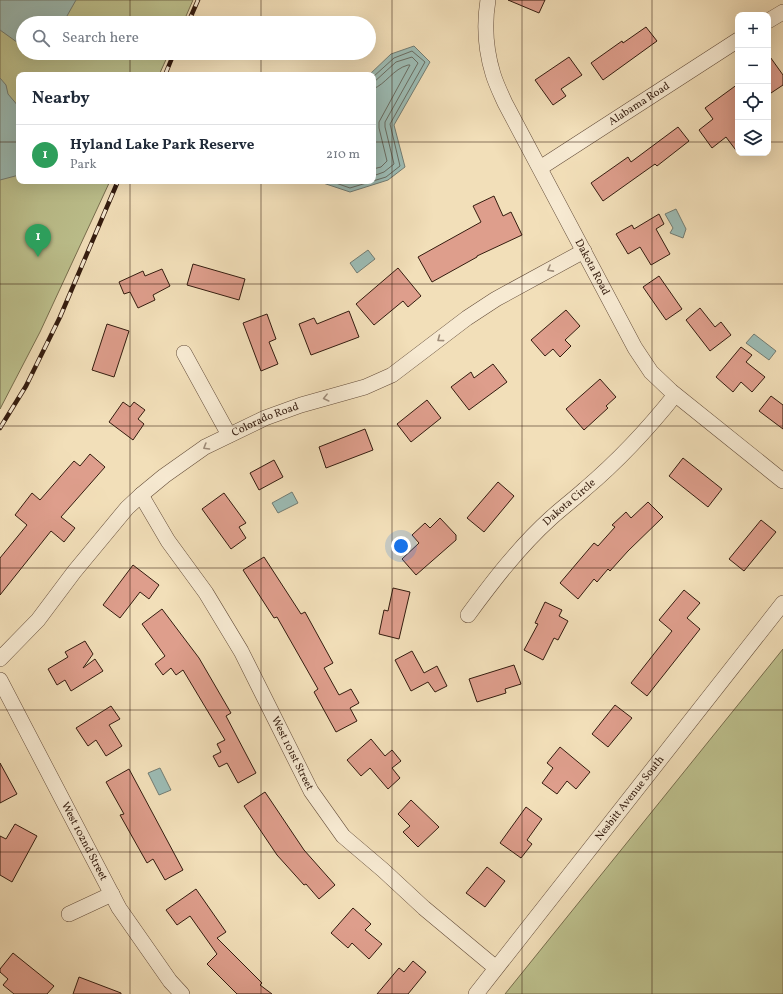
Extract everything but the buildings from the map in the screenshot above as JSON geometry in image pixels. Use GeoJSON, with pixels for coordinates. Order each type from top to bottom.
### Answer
{"type":"FeatureCollection","features":[{"type":"Feature","properties":{"kind":"street","name":"Dakota Road"},"geometry":{"type":"LineString","coordinates":[[488,0],[486,12],[487,44],[493,75],[505,103],[635,348],[652,372],[675,395],[783,481]]}},
{"type":"Feature","properties":{"kind":"street"},"geometry":{"type":"LineString","coordinates":[[771,19],[783,12]]}},
{"type":"Feature","properties":{"kind":"street","name":"Alabama Road"},"geometry":{"type":"LineString","coordinates":[[540,168],[735,42]]}},
{"type":"Feature","properties":{"kind":"street","name":"Colorado Road"},"geometry":{"type":"LineString","coordinates":[[0,659],[38,620],[74,572],[127,508],[164,476],[205,448],[265,418],[301,405],[365,387],[392,375],[467,318],[496,299],[584,251]]}},
{"type":"Feature","properties":{"kind":"street"},"geometry":{"type":"LineString","coordinates":[[184,353],[229,435]]}},
{"type":"Feature","properties":{"kind":"street","name":"Dakota Circle"},"geometry":{"type":"LineString","coordinates":[[468,615],[488,587],[518,552],[550,518],[586,489],[625,452],[660,414],[675,395]]}},
{"type":"Feature","properties":{"kind":"street","name":"West 101st Street"},"geometry":{"type":"LineString","coordinates":[[141,495],[168,540],[206,594],[241,651],[311,790],[343,836],[424,908],[496,968]]}},
{"type":"Feature","properties":{"kind":"street","name":"Nesbitt Avenue South"},"geometry":{"type":"LineString","coordinates":[[476,994],[783,603]]}},
{"type":"Feature","properties":{"kind":"street","name":"West 102nd Street"},"geometry":{"type":"LineString","coordinates":[[0,680],[119,908],[170,981],[182,994]]}},
{"type":"Feature","properties":{"kind":"street"},"geometry":{"type":"LineString","coordinates":[[69,914],[112,894]]}},
{"type":"Feature","properties":{"kind":"green space"},"geometry":{"type":"Polygon","coordinates":[[[0,0],[193,0],[186,16],[16,16],[16,60],[166,60],[160,72],[16,72],[16,184],[109,184],[40,332],[0,409],[0,0]]]}},
{"type":"Feature","properties":{"kind":"green space"},"geometry":{"type":"Polygon","coordinates":[[[783,649],[783,994],[505,994],[783,649]]]}},
{"type":"Feature","properties":{"kind":"water"},"geometry":{"type":"Polygon","coordinates":[[[0,0],[76,0],[67,16],[16,16],[16,41],[0,30],[0,0]]]}},
{"type":"Feature","properties":{"kind":"water"},"geometry":{"type":"Polygon","coordinates":[[[414,46],[430,62],[394,125],[405,167],[388,180],[376,184],[376,72],[372,72],[391,54],[414,46]]]}},
{"type":"Feature","properties":{"kind":"water"},"geometry":{"type":"Polygon","coordinates":[[[0,78],[6,85],[8,94],[16,103],[16,176],[0,180],[0,78]]]}},
{"type":"Feature","properties":{"kind":"water"},"geometry":{"type":"Polygon","coordinates":[[[326,184],[375,184],[350,192],[326,184]]]}},
{"type":"Feature","properties":{"kind":"water"},"geometry":{"type":"Polygon","coordinates":[[[676,209],[686,229],[683,238],[670,233],[673,228],[665,214],[676,209]]]}},
{"type":"Feature","properties":{"kind":"water"},"geometry":{"type":"Polygon","coordinates":[[[368,250],[375,259],[357,273],[350,263],[368,250]]]}},
{"type":"Feature","properties":{"kind":"water"},"geometry":{"type":"Polygon","coordinates":[[[754,334],[776,351],[769,360],[746,343],[754,334]]]}},
{"type":"Feature","properties":{"kind":"water"},"geometry":{"type":"Polygon","coordinates":[[[292,492],[298,503],[278,513],[272,503],[292,492]]]}},
{"type":"Feature","properties":{"kind":"water"},"geometry":{"type":"Polygon","coordinates":[[[160,768],[171,790],[159,795],[148,773],[160,768]]]}},
{"type":"Feature","properties":{"kind":"railway"},"geometry":{"type":"LineString","coordinates":[[191,16],[198,0]]}},
{"type":"Feature","properties":{"kind":"railway"},"geometry":{"type":"LineString","coordinates":[[166,72],[171,60]]}},
{"type":"Feature","properties":{"kind":"railway"},"geometry":{"type":"LineString","coordinates":[[0,428],[26,386],[60,317],[117,184]]}},
{"type":"Feature","properties":{"kind":"place","name":"Hyland Lake Park Reserve"},"geometry":{"type":"Point","coordinates":[38,257]}}]}
